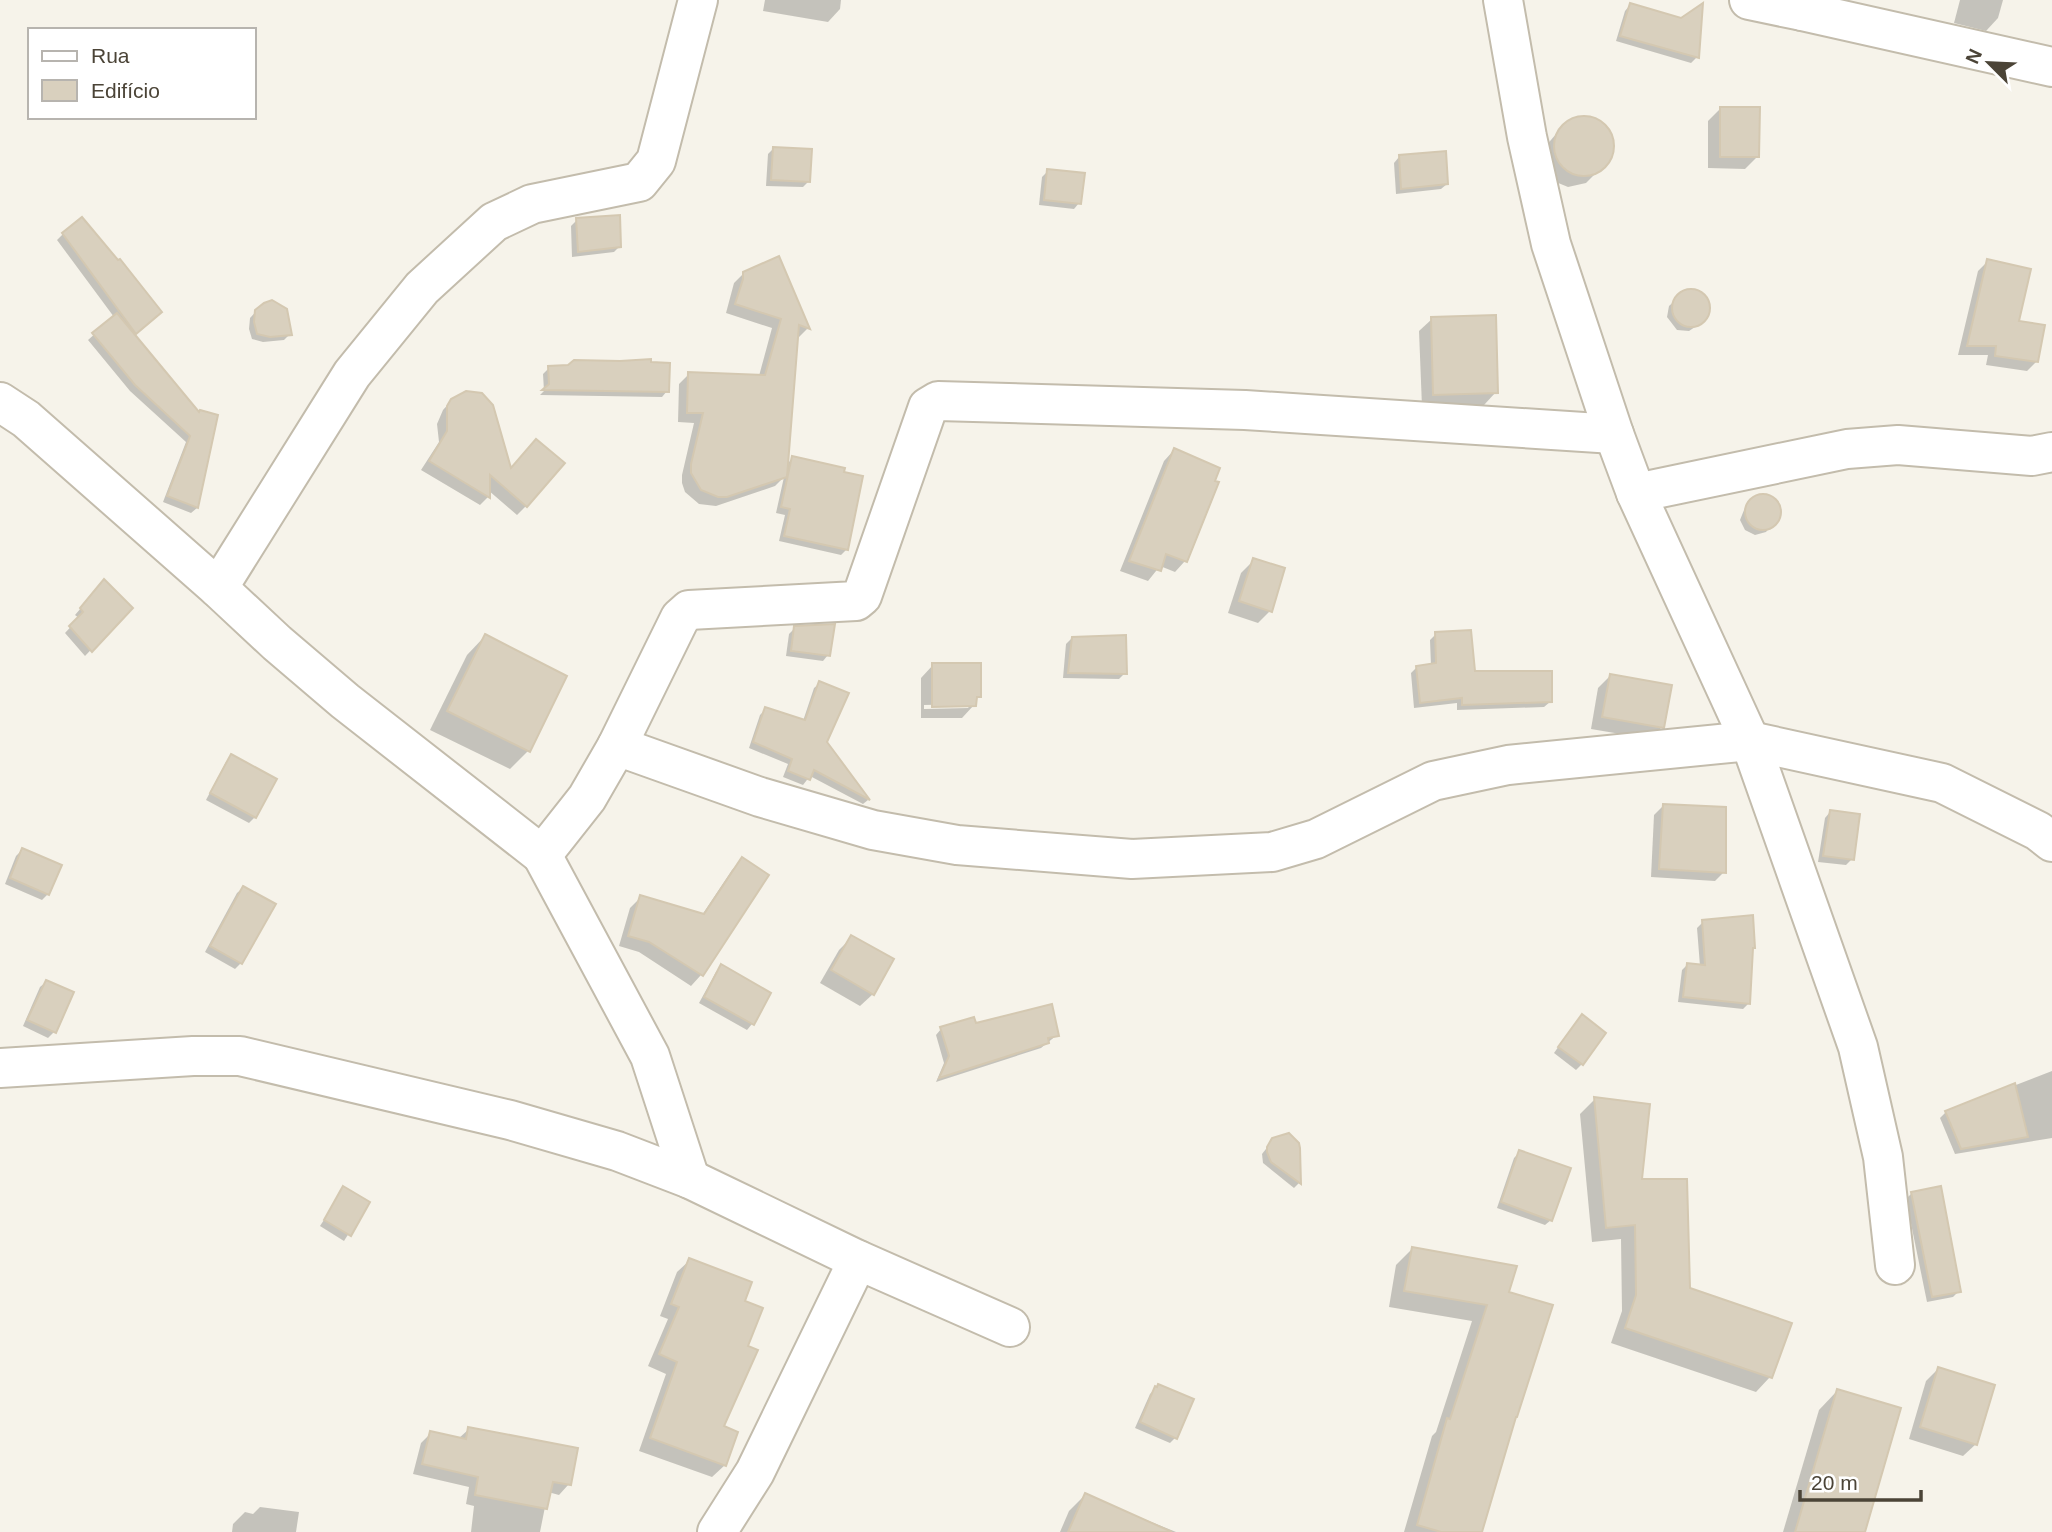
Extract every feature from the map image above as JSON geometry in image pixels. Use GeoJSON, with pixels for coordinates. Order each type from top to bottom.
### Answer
{"type":"FeatureCollection","features":[{"type":"Feature","properties":{"kind":"street"},"geometry":{"type":"LineString","coordinates":[[218,588],[352,374],[422,288],[494,222],[532,204],[639,181],[648,172],[656,161],[698,0]]}},
{"type":"Feature","properties":{"kind":"street"},"geometry":{"type":"LineString","coordinates":[[1503,0],[1527,137],[1551,244],[1614,434],[1636,494],[1750,741],[1858,1047],[1883,1157],[1895,1265]]}},
{"type":"Feature","properties":{"kind":"street"},"geometry":{"type":"LineString","coordinates":[[1749,0],[1806,5],[2052,67]]}},
{"type":"Feature","properties":{"kind":"street"},"geometry":{"type":"LineString","coordinates":[[542,855],[587,798],[617,746],[680,618],[689,610],[856,601],[862,596],[928,407],[937,401],[1245,410],[1614,434]]}},
{"type":"Feature","properties":{"kind":"street"},"geometry":{"type":"LineString","coordinates":[[0,402],[26,419],[345,701],[542,855],[650,1056],[690,1180]]}},
{"type":"Feature","properties":{"kind":"street"},"geometry":{"type":"LineString","coordinates":[[1636,494],[1846,449],[1898,445],[2032,456],[2052,452]]}},
{"type":"Feature","properties":{"kind":"street"},"geometry":{"type":"LineString","coordinates":[[617,746],[760,797],[873,830],[957,845],[1132,859],[1272,852],[1316,839],[1433,782],[1508,765],[1750,741],[1942,783],[2038,831],[2052,842]]}},
{"type":"Feature","properties":{"kind":"street"},"geometry":{"type":"LineString","coordinates":[[0,1068],[193,1056],[240,1056],[510,1120],[617,1151],[690,1180],[858,1259],[1010,1326]]}},
{"type":"Feature","properties":{"kind":"street"},"geometry":{"type":"LineString","coordinates":[[717,1532],[755,1472],[858,1259]]}},
{"type":"Feature","properties":{"kind":"building"},"geometry":{"type":"Polygon","coordinates":[[[1630,3],[1681,18],[1703,3],[1699,58],[1620,36],[1630,3]]]}},
{"type":"Feature","properties":{"kind":"building"},"geometry":{"type":"Polygon","coordinates":[[[1720,107],[1760,107],[1759,157],[1720,157],[1720,107]]]}},
{"type":"Feature","properties":{"kind":"building"},"geometry":{"type":"Polygon","coordinates":[[[1584,116],[1601,121],[1609,129],[1614,146],[1609,163],[1601,171],[1584,176],[1567,171],[1559,163],[1554,146],[1559,129],[1567,121],[1584,116]]]}},
{"type":"Feature","properties":{"kind":"building"},"geometry":{"type":"Polygon","coordinates":[[[773,147],[812,149],[810,182],[771,180],[773,147]]]}},
{"type":"Feature","properties":{"kind":"building"},"geometry":{"type":"Polygon","coordinates":[[[1446,151],[1448,184],[1401,189],[1399,155],[1446,151]]]}},
{"type":"Feature","properties":{"kind":"building"},"geometry":{"type":"Polygon","coordinates":[[[1047,169],[1085,173],[1081,204],[1044,200],[1047,169]]]}},
{"type":"Feature","properties":{"kind":"building"},"geometry":{"type":"Polygon","coordinates":[[[620,215],[621,247],[578,252],[576,218],[620,215]]]}},
{"type":"Feature","properties":{"kind":"building"},"geometry":{"type":"Polygon","coordinates":[[[82,217],[162,312],[136,334],[62,233],[82,217]]]}},
{"type":"Feature","properties":{"kind":"building"},"geometry":{"type":"Polygon","coordinates":[[[779,256],[810,329],[799,325],[787,477],[727,497],[718,497],[701,490],[691,473],[703,413],[687,413],[688,372],[765,375],[781,319],[735,304],[743,272],[779,256]]]}},
{"type":"Feature","properties":{"kind":"building"},"geometry":{"type":"Polygon","coordinates":[[[1987,259],[2031,269],[2019,321],[2045,325],[2038,362],[1995,356],[1996,346],[1967,346],[1987,259]]]}},
{"type":"Feature","properties":{"kind":"building"},"geometry":{"type":"Polygon","coordinates":[[[1691,289],[1704,295],[1710,308],[1704,321],[1691,327],[1678,321],[1672,308],[1678,295],[1691,289]]]}},
{"type":"Feature","properties":{"kind":"building"},"geometry":{"type":"Polygon","coordinates":[[[272,300],[287,309],[292,335],[270,337],[257,334],[255,310],[272,300]]]}},
{"type":"Feature","properties":{"kind":"building"},"geometry":{"type":"Polygon","coordinates":[[[117,313],[199,412],[200,410],[218,415],[198,508],[167,496],[190,436],[135,385],[92,333],[117,313]]]}},
{"type":"Feature","properties":{"kind":"building"},"geometry":{"type":"Polygon","coordinates":[[[1496,315],[1498,393],[1433,395],[1431,317],[1496,315]]]}},
{"type":"Feature","properties":{"kind":"building"},"geometry":{"type":"Polygon","coordinates":[[[651,359],[651,362],[670,363],[669,392],[542,390],[549,384],[548,366],[568,365],[574,360],[651,359]]]}},
{"type":"Feature","properties":{"kind":"building"},"geometry":{"type":"Polygon","coordinates":[[[466,391],[482,393],[493,405],[511,468],[536,439],[565,463],[527,507],[490,475],[490,498],[429,461],[447,431],[447,406],[451,399],[466,391]]]}},
{"type":"Feature","properties":{"kind":"building"},"geometry":{"type":"Polygon","coordinates":[[[1174,448],[1220,468],[1215,481],[1219,482],[1187,562],[1166,554],[1161,571],[1129,561],[1174,448]]]}},
{"type":"Feature","properties":{"kind":"building"},"geometry":{"type":"Polygon","coordinates":[[[792,456],[845,468],[844,472],[863,476],[848,550],[784,536],[790,509],[781,507],[792,456]]]}},
{"type":"Feature","properties":{"kind":"building"},"geometry":{"type":"Polygon","coordinates":[[[1763,494],[1776,499],[1781,512],[1776,525],[1763,530],[1750,525],[1745,512],[1750,499],[1763,494]]]}},
{"type":"Feature","properties":{"kind":"building"},"geometry":{"type":"Polygon","coordinates":[[[1253,558],[1285,568],[1272,612],[1239,601],[1253,558]]]}},
{"type":"Feature","properties":{"kind":"building"},"geometry":{"type":"Polygon","coordinates":[[[104,579],[133,608],[92,652],[69,626],[83,612],[80,608],[104,579]]]}},
{"type":"Feature","properties":{"kind":"building"},"geometry":{"type":"Polygon","coordinates":[[[835,624],[830,656],[791,651],[794,626],[835,624]]]}},
{"type":"Feature","properties":{"kind":"building"},"geometry":{"type":"Polygon","coordinates":[[[1471,630],[1475,671],[1552,671],[1552,702],[1462,705],[1462,698],[1420,703],[1416,666],[1436,663],[1435,632],[1471,630]]]}},
{"type":"Feature","properties":{"kind":"building"},"geometry":{"type":"Polygon","coordinates":[[[485,634],[567,676],[530,752],[447,711],[485,634]]]}},
{"type":"Feature","properties":{"kind":"building"},"geometry":{"type":"Polygon","coordinates":[[[1126,635],[1127,674],[1068,673],[1072,637],[1126,635]]]}},
{"type":"Feature","properties":{"kind":"building"},"geometry":{"type":"Polygon","coordinates":[[[932,663],[981,663],[981,697],[977,697],[976,706],[932,707],[932,663]]]}},
{"type":"Feature","properties":{"kind":"building"},"geometry":{"type":"Polygon","coordinates":[[[1610,674],[1672,685],[1664,728],[1602,717],[1610,674]]]}},
{"type":"Feature","properties":{"kind":"building"},"geometry":{"type":"Polygon","coordinates":[[[819,681],[849,693],[827,742],[870,800],[814,770],[810,780],[788,771],[792,759],[753,742],[765,707],[805,720],[819,681]]]}},
{"type":"Feature","properties":{"kind":"building"},"geometry":{"type":"Polygon","coordinates":[[[231,754],[277,779],[256,818],[210,793],[231,754]]]}},
{"type":"Feature","properties":{"kind":"building"},"geometry":{"type":"Polygon","coordinates":[[[1663,804],[1726,807],[1726,873],[1659,869],[1663,804]]]}},
{"type":"Feature","properties":{"kind":"building"},"geometry":{"type":"Polygon","coordinates":[[[1830,810],[1860,814],[1854,860],[1823,856],[1830,810]]]}},
{"type":"Feature","properties":{"kind":"building"},"geometry":{"type":"Polygon","coordinates":[[[22,848],[62,865],[49,895],[10,878],[22,848]]]}},
{"type":"Feature","properties":{"kind":"building"},"geometry":{"type":"Polygon","coordinates":[[[742,857],[769,875],[703,976],[649,942],[628,936],[640,895],[704,914],[742,857]]]}},
{"type":"Feature","properties":{"kind":"building"},"geometry":{"type":"Polygon","coordinates":[[[243,886],[276,904],[242,964],[210,946],[243,886]]]}},
{"type":"Feature","properties":{"kind":"building"},"geometry":{"type":"Polygon","coordinates":[[[1753,915],[1755,948],[1750,1004],[1683,997],[1687,963],[1705,965],[1702,920],[1753,915]]]}},
{"type":"Feature","properties":{"kind":"building"},"geometry":{"type":"Polygon","coordinates":[[[851,935],[894,959],[874,995],[831,970],[851,935]]]}},
{"type":"Feature","properties":{"kind":"building"},"geometry":{"type":"Polygon","coordinates":[[[721,964],[771,993],[754,1025],[704,997],[721,964]]]}},
{"type":"Feature","properties":{"kind":"building"},"geometry":{"type":"Polygon","coordinates":[[[46,980],[74,992],[56,1033],[27,1020],[46,980]]]}},
{"type":"Feature","properties":{"kind":"building"},"geometry":{"type":"Polygon","coordinates":[[[1052,1004],[1059,1036],[1048,1038],[1049,1043],[939,1078],[949,1056],[940,1027],[974,1017],[976,1023],[1052,1004]]]}},
{"type":"Feature","properties":{"kind":"building"},"geometry":{"type":"Polygon","coordinates":[[[1582,1014],[1606,1033],[1583,1065],[1558,1047],[1582,1014]]]}},
{"type":"Feature","properties":{"kind":"building"},"geometry":{"type":"Polygon","coordinates":[[[2015,1083],[2028,1137],[1961,1149],[1945,1111],[2015,1083]]]}},
{"type":"Feature","properties":{"kind":"building"},"geometry":{"type":"Polygon","coordinates":[[[1594,1097],[1650,1104],[1642,1179],[1687,1179],[1690,1288],[1792,1323],[1772,1378],[1625,1328],[1636,1295],[1635,1225],[1606,1228],[1594,1097]]]}},
{"type":"Feature","properties":{"kind":"building"},"geometry":{"type":"Polygon","coordinates":[[[1289,1133],[1299,1143],[1301,1184],[1271,1162],[1267,1152],[1272,1138],[1289,1133]]]}},
{"type":"Feature","properties":{"kind":"building"},"geometry":{"type":"Polygon","coordinates":[[[1519,1150],[1571,1168],[1552,1221],[1501,1202],[1519,1150]]]}},
{"type":"Feature","properties":{"kind":"building"},"geometry":{"type":"Polygon","coordinates":[[[343,1186],[370,1202],[351,1236],[324,1220],[343,1186]]]}},
{"type":"Feature","properties":{"kind":"building"},"geometry":{"type":"Polygon","coordinates":[[[1941,1186],[1961,1292],[1932,1297],[1911,1192],[1941,1186]]]}},
{"type":"Feature","properties":{"kind":"building"},"geometry":{"type":"Polygon","coordinates":[[[1412,1247],[1517,1266],[1509,1292],[1553,1305],[1482,1532],[1441,1532],[1417,1525],[1447,1418],[1450,1419],[1487,1305],[1404,1291],[1412,1247]]]}},
{"type":"Feature","properties":{"kind":"building"},"geometry":{"type":"Polygon","coordinates":[[[689,1258],[752,1282],[745,1301],[763,1308],[748,1346],[758,1350],[724,1426],[738,1432],[726,1466],[650,1438],[677,1362],[659,1354],[679,1307],[671,1304],[689,1258]]]}},
{"type":"Feature","properties":{"kind":"building"},"geometry":{"type":"Polygon","coordinates":[[[1938,1367],[1995,1385],[1977,1445],[1920,1427],[1938,1367]]]}},
{"type":"Feature","properties":{"kind":"building"},"geometry":{"type":"Polygon","coordinates":[[[1158,1384],[1194,1399],[1177,1439],[1140,1422],[1158,1384]]]}},
{"type":"Feature","properties":{"kind":"building"},"geometry":{"type":"Polygon","coordinates":[[[1837,1389],[1901,1408],[1865,1532],[1795,1532],[1837,1389]]]}},
{"type":"Feature","properties":{"kind":"building"},"geometry":{"type":"Polygon","coordinates":[[[468,1427],[578,1448],[571,1485],[553,1482],[547,1509],[475,1495],[478,1477],[422,1464],[430,1431],[466,1439],[468,1427]]]}},
{"type":"Feature","properties":{"kind":"building"},"geometry":{"type":"Polygon","coordinates":[[[1085,1493],[1172,1532],[1068,1532],[1085,1493]]]}}]}
